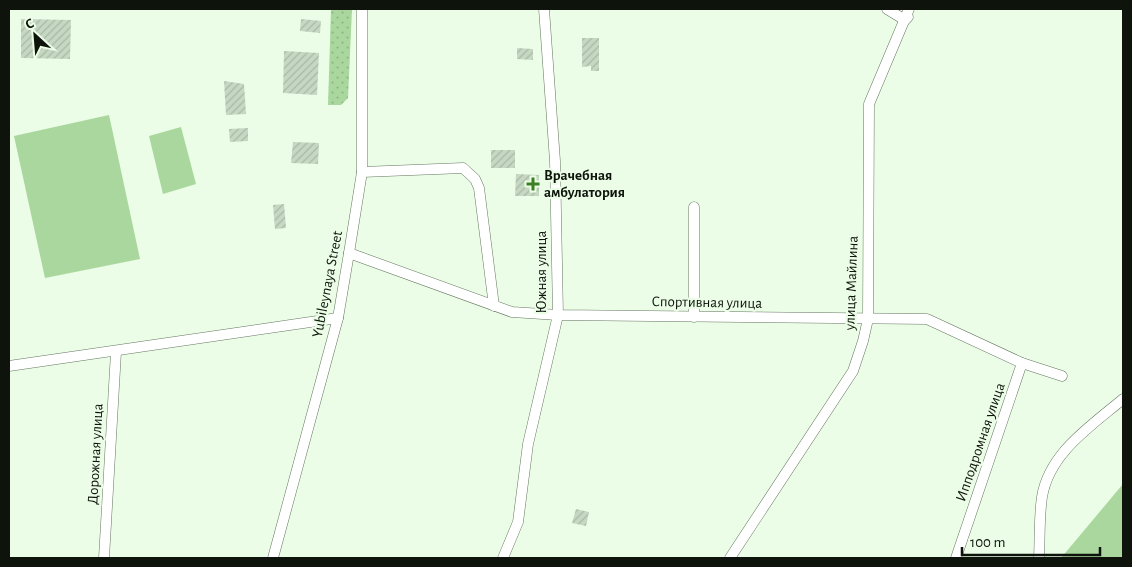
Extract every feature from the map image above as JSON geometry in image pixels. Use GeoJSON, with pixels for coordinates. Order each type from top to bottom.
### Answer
{"type":"FeatureCollection","features":[{"type":"Feature","properties":{"kind":"street","name":"Yubileynaya Street"},"geometry":{"type":"LineString","coordinates":[[273,558],[338,318],[349,253],[362,172],[362,9]]}},
{"type":"Feature","properties":{"kind":"street","name":"Южная улица"},"geometry":{"type":"LineString","coordinates":[[503,558],[518,522],[528,444],[558,315],[555,161],[544,9]]}},
{"type":"Feature","properties":{"kind":"street"},"geometry":{"type":"LineString","coordinates":[[887,9],[905,20],[915,9]]}},
{"type":"Feature","properties":{"kind":"street","name":"улица Майлина"},"geometry":{"type":"LineString","coordinates":[[730,558],[853,371],[864,341],[868,319],[869,104],[909,9]]}},
{"type":"Feature","properties":{"kind":"street"},"geometry":{"type":"LineString","coordinates":[[362,172],[463,168],[475,178],[479,188],[494,306]]}},
{"type":"Feature","properties":{"kind":"street"},"geometry":{"type":"LineString","coordinates":[[694,207],[694,317]]}},
{"type":"Feature","properties":{"kind":"street","name":"Спортивная улица"},"geometry":{"type":"LineString","coordinates":[[349,253],[512,312],[558,315],[927,319],[1022,363],[1062,376]]}},
{"type":"Feature","properties":{"kind":"street"},"geometry":{"type":"LineString","coordinates":[[9,366],[116,352],[338,318]]}},
{"type":"Feature","properties":{"kind":"street","name":"Дорожная улица"},"geometry":{"type":"LineString","coordinates":[[104,558],[116,352]]}},
{"type":"Feature","properties":{"kind":"street","name":"Ипподромная улица"},"geometry":{"type":"LineString","coordinates":[[956,558],[1022,363]]}},
{"type":"Feature","properties":{"kind":"street"},"geometry":{"type":"LineString","coordinates":[[1039,558],[1042,496],[1048,477],[1058,459],[1074,440],[1123,399]]}},
{"type":"Feature","properties":{"kind":"green space"},"geometry":{"type":"Polygon","coordinates":[[[331,9],[352,9],[348,98],[341,105],[328,105],[331,9]]]}},
{"type":"Feature","properties":{"kind":"green space"},"geometry":{"type":"Polygon","coordinates":[[[109,115],[140,259],[45,278],[14,136],[109,115]]]}},
{"type":"Feature","properties":{"kind":"green space"},"geometry":{"type":"Polygon","coordinates":[[[181,127],[196,184],[163,194],[149,136],[181,127]]]}},
{"type":"Feature","properties":{"kind":"green space"},"geometry":{"type":"Polygon","coordinates":[[[1123,484],[1123,558],[1061,558],[1123,484]]]}},
{"type":"Feature","properties":{"kind":"building"},"geometry":{"type":"Polygon","coordinates":[[[21,19],[71,20],[70,59],[21,58],[21,19]]]}},
{"type":"Feature","properties":{"kind":"building"},"geometry":{"type":"Polygon","coordinates":[[[301,19],[321,21],[320,33],[300,31],[301,19]]]}},
{"type":"Feature","properties":{"kind":"building"},"geometry":{"type":"Polygon","coordinates":[[[582,38],[599,38],[599,71],[591,71],[591,66],[582,67],[582,38]]]}},
{"type":"Feature","properties":{"kind":"building"},"geometry":{"type":"Polygon","coordinates":[[[517,48],[533,49],[533,60],[517,59],[517,48]]]}},
{"type":"Feature","properties":{"kind":"building"},"geometry":{"type":"Polygon","coordinates":[[[284,51],[319,53],[317,95],[283,93],[284,51]]]}},
{"type":"Feature","properties":{"kind":"building"},"geometry":{"type":"Polygon","coordinates":[[[224,81],[244,84],[246,114],[226,115],[224,81]]]}},
{"type":"Feature","properties":{"kind":"building"},"geometry":{"type":"Polygon","coordinates":[[[248,128],[248,141],[230,142],[229,129],[248,128]]]}},
{"type":"Feature","properties":{"kind":"building"},"geometry":{"type":"Polygon","coordinates":[[[293,142],[319,143],[318,164],[291,163],[293,142]]]}},
{"type":"Feature","properties":{"kind":"building"},"geometry":{"type":"Polygon","coordinates":[[[491,150],[515,150],[515,168],[491,168],[491,150]]]}},
{"type":"Feature","properties":{"kind":"building"},"geometry":{"type":"Polygon","coordinates":[[[516,174],[539,175],[539,196],[515,196],[516,174]]]}},
{"type":"Feature","properties":{"kind":"building"},"geometry":{"type":"Polygon","coordinates":[[[284,204],[286,228],[275,229],[273,205],[284,204]]]}},
{"type":"Feature","properties":{"kind":"building"},"geometry":{"type":"Polygon","coordinates":[[[576,509],[589,512],[586,526],[572,523],[576,509]]]}},
{"type":"Feature","properties":{"kind":"place","name":"Врачебная амбулатория"},"geometry":{"type":"Point","coordinates":[533,184]}}]}
